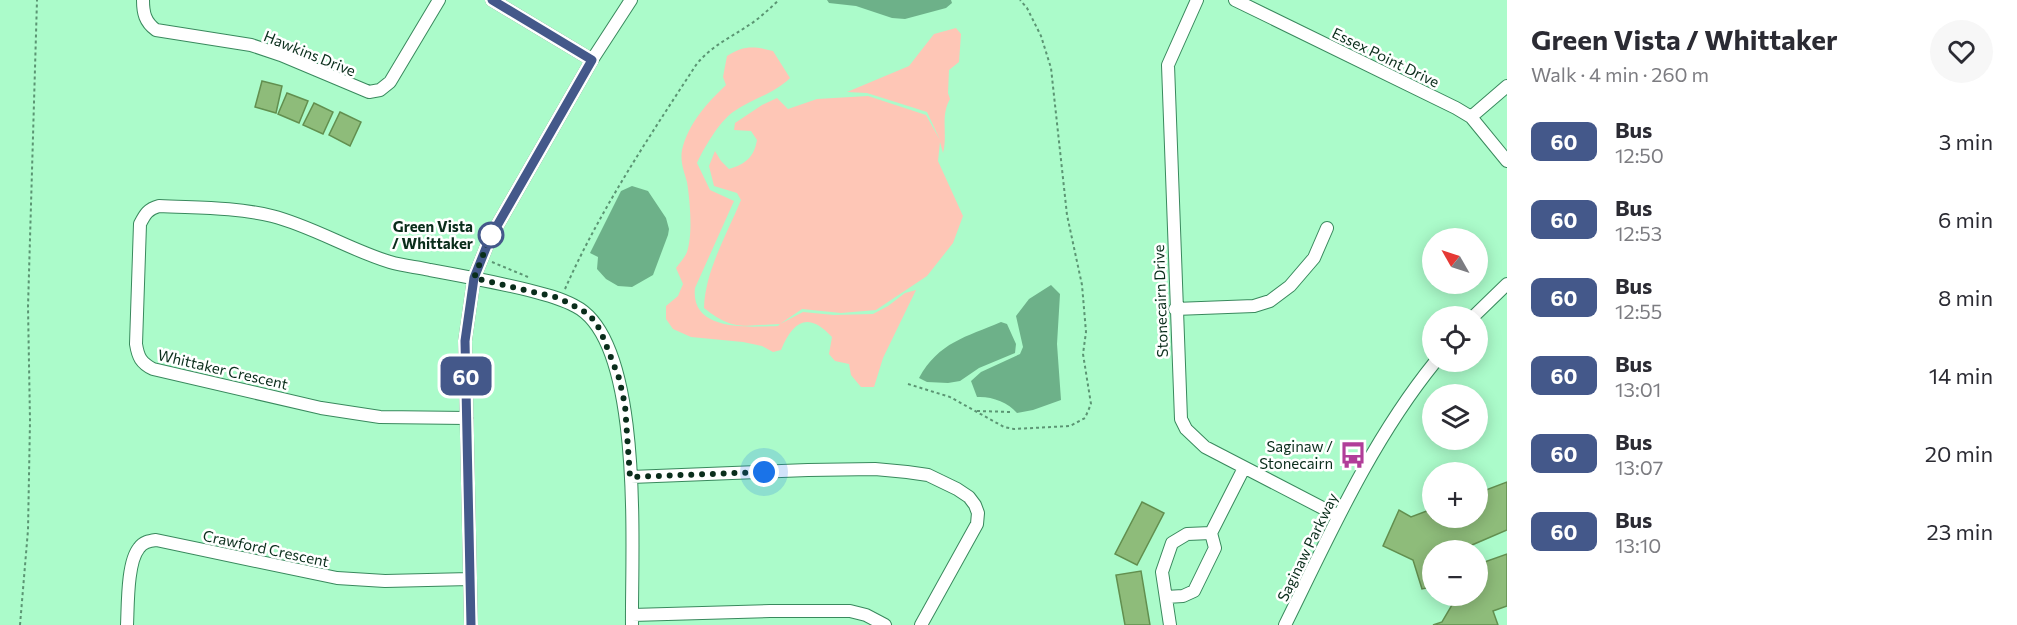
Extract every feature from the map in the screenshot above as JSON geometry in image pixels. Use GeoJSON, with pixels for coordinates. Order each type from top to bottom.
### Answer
{"type":"FeatureCollection","features":[{"type":"Feature","properties":{"kind":"street","name":"Hawkins Drive"},"geometry":{"type":"LineString","coordinates":[[142,0],[147,24],[156,30],[251,45],[369,92],[380,90],[390,82],[439,0]]}},
{"type":"Feature","properties":{"kind":"street"},"geometry":{"type":"LineString","coordinates":[[492,0],[592,60]]}},
{"type":"Feature","properties":{"kind":"street"},"geometry":{"type":"LineString","coordinates":[[471,625],[465,341],[474,278],[490,238],[592,60],[632,0]]}},
{"type":"Feature","properties":{"kind":"street","name":"Stonecairn Drive"},"geometry":{"type":"LineString","coordinates":[[1197,0],[1168,65],[1180,419],[1186,429],[1205,447],[1338,516]]}},
{"type":"Feature","properties":{"kind":"street","name":"Essex Point Drive"},"geometry":{"type":"LineString","coordinates":[[1236,0],[1471,117],[1507,161]]}},
{"type":"Feature","properties":{"kind":"street"},"geometry":{"type":"LineString","coordinates":[[1471,117],[1507,86]]}},
{"type":"Feature","properties":{"kind":"street","name":"Whittaker Crescent"},"geometry":{"type":"LineString","coordinates":[[467,418],[380,417],[333,410],[153,369],[143,364],[137,355],[136,344],[140,225],[144,214],[151,208],[159,206],[241,209],[274,216],[390,262],[474,278]]}},
{"type":"Feature","properties":{"kind":"street"},"geometry":{"type":"LineString","coordinates":[[1175,309],[1254,306],[1270,301],[1290,286],[1314,258],[1327,228]]}},
{"type":"Feature","properties":{"kind":"street"},"geometry":{"type":"LineString","coordinates":[[474,278],[559,298],[585,312],[595,321],[601,332],[619,378],[625,405],[630,477],[632,620],[850,611],[866,615],[885,625]]}},
{"type":"Feature","properties":{"kind":"street"},"geometry":{"type":"LineString","coordinates":[[1484,306],[1507,284]]}},
{"type":"Feature","properties":{"kind":"street","name":"Saginaw Parkway"},"geometry":{"type":"LineString","coordinates":[[1285,625],[1338,516],[1381,438],[1401,406],[1427,372]]}},
{"type":"Feature","properties":{"kind":"street"},"geometry":{"type":"LineString","coordinates":[[1166,597],[1184,596],[1194,591],[1215,548],[1211,533],[1244,468]]}},
{"type":"Feature","properties":{"kind":"street"},"geometry":{"type":"LineString","coordinates":[[630,477],[874,469],[928,475],[957,489],[975,505],[978,513],[977,524],[921,625]]}},
{"type":"Feature","properties":{"kind":"street"},"geometry":{"type":"LineString","coordinates":[[1170,625],[1162,572],[1172,543],[1188,534],[1211,533]]}},
{"type":"Feature","properties":{"kind":"street","name":"Crawford Crescent"},"geometry":{"type":"LineString","coordinates":[[127,625],[133,561],[138,548],[146,541],[156,540],[338,578],[385,581],[470,579]]}},
{"type":"Feature","properties":{"kind":"path"},"geometry":{"type":"LineString","coordinates":[[20,625],[28,519],[30,421],[28,307],[37,0]]}},
{"type":"Feature","properties":{"kind":"path"},"geometry":{"type":"LineString","coordinates":[[565,289],[573,268],[602,215],[696,65],[712,48],[761,17],[779,0]]}},
{"type":"Feature","properties":{"kind":"path"},"geometry":{"type":"LineString","coordinates":[[908,384],[950,397],[1004,427],[1014,429],[1070,426],[1085,418],[1091,404],[1083,354],[1086,332],[1082,285],[1067,215],[1051,69],[1041,36],[1027,8],[1020,0]]}},
{"type":"Feature","properties":{"kind":"path"},"geometry":{"type":"LineString","coordinates":[[974,411],[1011,412]]}},
{"type":"Feature","properties":{"kind":"shaded area"},"geometry":{"type":"Polygon","coordinates":[[[827,0],[951,0],[952,3],[946,8],[905,19],[892,18],[856,6],[829,3],[827,0]]]}},
{"type":"Feature","properties":{"kind":"shaded area"},"geometry":{"type":"Polygon","coordinates":[[[956,28],[961,34],[959,62],[949,70],[950,99],[945,112],[943,153],[940,142],[938,161],[963,216],[953,243],[927,276],[876,310],[841,313],[802,309],[780,324],[748,326],[732,324],[714,316],[704,308],[712,267],[741,200],[737,193],[714,186],[709,166],[715,151],[729,169],[748,159],[754,151],[757,140],[751,131],[734,130],[735,123],[777,98],[788,109],[817,99],[868,96],[926,115],[940,140],[927,112],[867,93],[847,92],[909,66],[934,34],[956,28]]]}},
{"type":"Feature","properties":{"kind":"shaded area"},"geometry":{"type":"Polygon","coordinates":[[[749,48],[773,51],[790,78],[784,84],[740,107],[728,116],[712,136],[697,163],[710,190],[734,201],[695,288],[696,302],[702,313],[711,320],[724,324],[752,327],[780,324],[803,312],[834,315],[873,314],[905,293],[916,290],[883,358],[874,387],[861,387],[851,375],[849,364],[835,361],[829,354],[832,337],[816,324],[808,322],[796,326],[781,350],[773,352],[762,346],[743,342],[691,337],[673,329],[666,319],[666,306],[678,296],[683,284],[676,268],[687,252],[690,236],[689,198],[682,159],[685,140],[699,114],[726,85],[723,77],[727,56],[738,50],[749,48]]]}},
{"type":"Feature","properties":{"kind":"shaded area"},"geometry":{"type":"Polygon","coordinates":[[[632,186],[648,191],[666,218],[669,229],[653,275],[632,287],[618,286],[606,279],[597,269],[598,257],[590,253],[621,191],[632,186]]]}},
{"type":"Feature","properties":{"kind":"shaded area"},"geometry":{"type":"Polygon","coordinates":[[[1051,285],[1060,294],[1057,344],[1061,400],[1017,413],[999,400],[977,397],[971,381],[981,372],[1020,354],[1023,347],[1016,316],[1029,299],[1051,285]]]}},
{"type":"Feature","properties":{"kind":"shaded area"},"geometry":{"type":"Polygon","coordinates":[[[1001,322],[1007,324],[1016,344],[1015,353],[979,368],[960,381],[927,382],[919,378],[935,356],[945,348],[1001,322]]]}},
{"type":"Feature","properties":{"kind":"building"},"geometry":{"type":"Polygon","coordinates":[[[262,81],[282,86],[276,113],[255,107],[262,81]]]}},
{"type":"Feature","properties":{"kind":"building"},"geometry":{"type":"Polygon","coordinates":[[[287,93],[308,101],[299,123],[278,114],[287,93]]]}},
{"type":"Feature","properties":{"kind":"building"},"geometry":{"type":"Polygon","coordinates":[[[314,103],[333,112],[323,134],[303,125],[314,103]]]}},
{"type":"Feature","properties":{"kind":"building"},"geometry":{"type":"Polygon","coordinates":[[[340,112],[361,122],[350,146],[329,135],[340,112]]]}},
{"type":"Feature","properties":{"kind":"building"},"geometry":{"type":"Polygon","coordinates":[[[1507,482],[1507,530],[1484,540],[1422,540],[1422,589],[1413,560],[1383,546],[1399,510],[1411,517],[1422,513],[1422,528],[1488,528],[1488,489],[1507,482]]]}},
{"type":"Feature","properties":{"kind":"building"},"geometry":{"type":"Polygon","coordinates":[[[1142,502],[1164,513],[1137,565],[1115,554],[1142,502]]]}},
{"type":"Feature","properties":{"kind":"building"},"geometry":{"type":"Polygon","coordinates":[[[1507,554],[1507,606],[1493,611],[1498,625],[1433,625],[1442,622],[1451,606],[1488,606],[1488,561],[1507,554]]]}},
{"type":"Feature","properties":{"kind":"building"},"geometry":{"type":"Polygon","coordinates":[[[1141,571],[1150,625],[1125,625],[1116,575],[1141,571]]]}},
{"type":"Feature","properties":{"kind":"bus line","name":"60"},"geometry":{"type":"LineString","coordinates":[[471,625],[465,341],[474,278],[490,238],[592,60],[492,0]]}},
{"type":"Feature","properties":{"kind":"place","name":"Green Vista / Whittaker"},"geometry":{"type":"Point","coordinates":[491,235]}},
{"type":"Feature","properties":{"kind":"place","name":"Saginaw / Stonecairn"},"geometry":{"type":"Point","coordinates":[1353,455]}},
{"type":"Feature","properties":{"kind":"route"},"geometry":{"type":"LineString","coordinates":[[491,235],[474,278],[559,298],[576,306],[595,321],[619,378],[625,405],[630,477],[764,472]]}}]}
